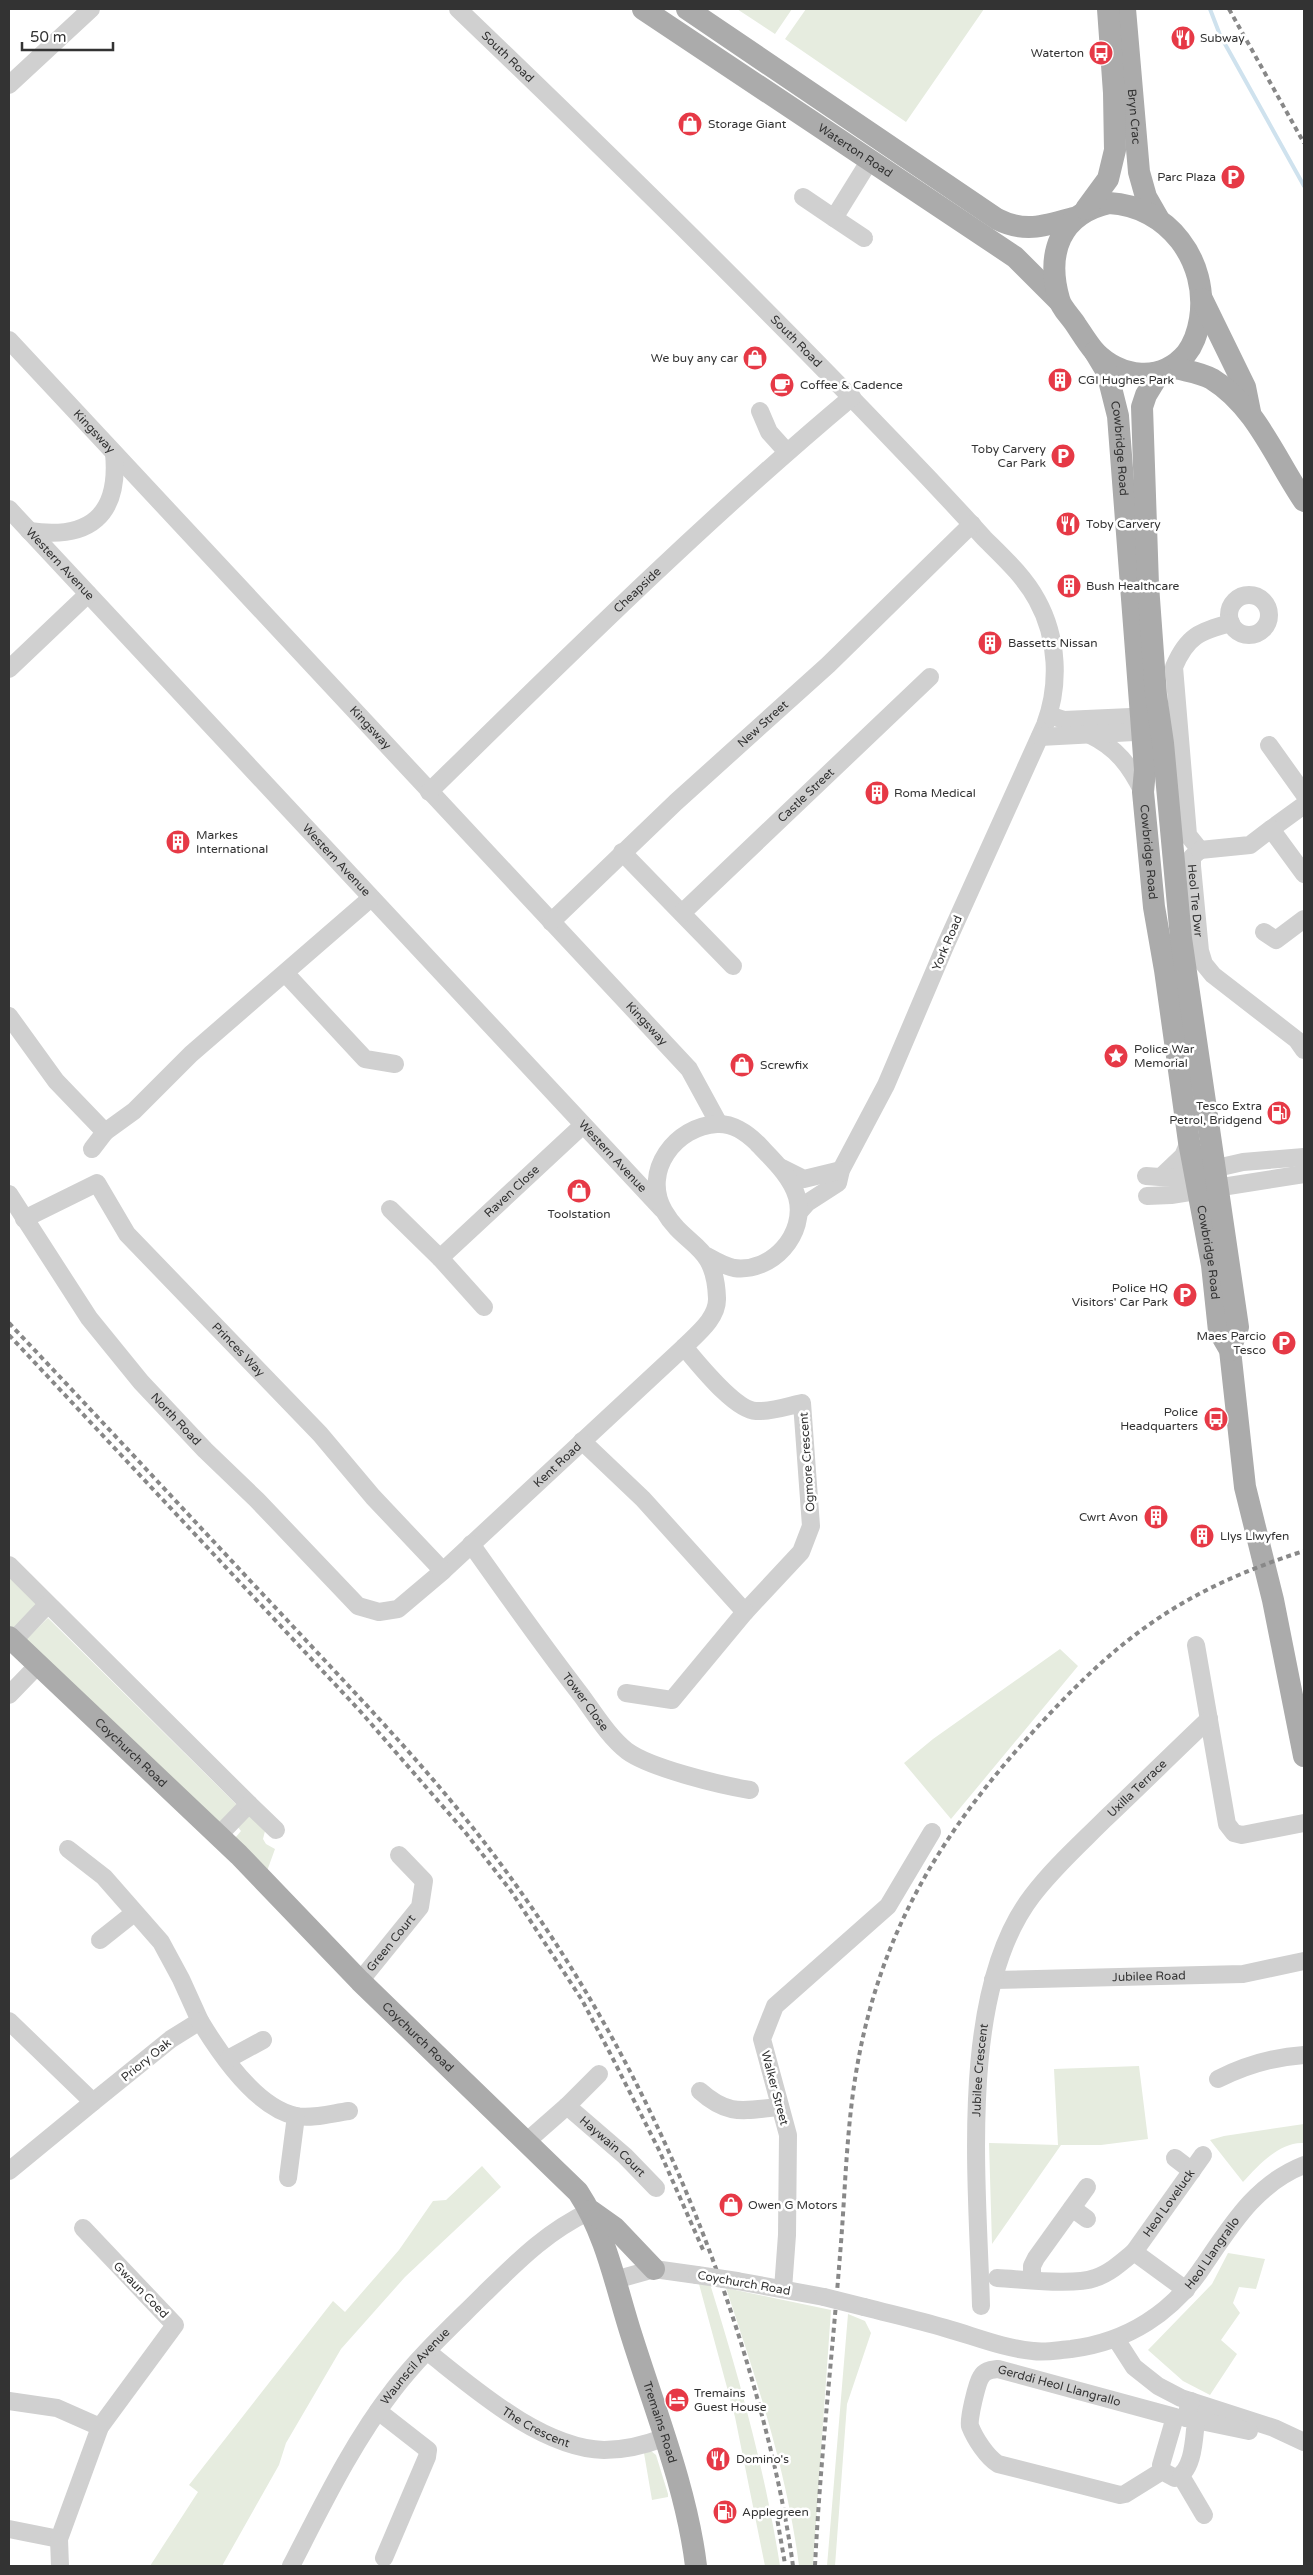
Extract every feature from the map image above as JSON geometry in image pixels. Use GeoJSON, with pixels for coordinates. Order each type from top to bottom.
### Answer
{"type":"FeatureCollection","features":[{"type":"Feature","properties":{"kind":"main road","name":"Waterton Road"},"geometry":{"type":"LineString","coordinates":[[644,9],[1015,258],[1059,301]]}},
{"type":"Feature","properties":{"kind":"main road","name":"Waterton Road"},"geometry":{"type":"LineString","coordinates":[[687,9],[997,219],[1008,224],[1040,228],[1079,214]]}},
{"type":"Feature","properties":{"kind":"main road","name":"Bryn Crac"},"geometry":{"type":"LineString","coordinates":[[1079,214],[1108,179],[1115,150],[1114,93],[1108,9]]}},
{"type":"Feature","properties":{"kind":"main road","name":"Bryn Crac"},"geometry":{"type":"LineString","coordinates":[[1125,9],[1139,172],[1146,197],[1158,218]]}},
{"type":"Feature","properties":{"kind":"main road"},"geometry":{"type":"LineString","coordinates":[[1250,413],[1245,387],[1202,298],[1195,269],[1188,253],[1174,232],[1158,218],[1136,207],[1122,203],[1109,203],[1079,214],[1065,229],[1057,251],[1055,264],[1059,301],[1095,352],[1110,364],[1134,374],[1166,370],[1212,379],[1229,392],[1250,413],[1304,501]]}},
{"type":"Feature","properties":{"kind":"main road"},"geometry":{"type":"LineString","coordinates":[[1166,370],[1187,352],[1194,341],[1199,324],[1202,298]]}},
{"type":"Feature","properties":{"kind":"main road","name":"Cowbridge Road"},"geometry":{"type":"LineString","coordinates":[[1095,352],[1107,372],[1118,416],[1151,723],[1181,938],[1206,1179],[1238,1327],[1230,1350],[1245,1487],[1273,1600],[1304,1756]]}},
{"type":"Feature","properties":{"kind":"main road","name":"Cowbridge Road"},"geometry":{"type":"LineString","coordinates":[[1166,370],[1146,395],[1141,424],[1148,585],[1151,723],[1143,792],[1154,907],[1165,970],[1189,1142],[1206,1179]]}},
{"type":"Feature","properties":{"kind":"main road","name":"Coychurch Road"},"geometry":{"type":"LineString","coordinates":[[11,1639],[37,1666],[219,1835],[360,1981],[578,2192],[590,2211],[600,2234],[615,2280]]}},
{"type":"Feature","properties":{"kind":"main road"},"geometry":{"type":"LineString","coordinates":[[590,2211],[615,2228],[654,2269]]}},
{"type":"Feature","properties":{"kind":"main road","name":"Tremains Road"},"geometry":{"type":"LineString","coordinates":[[615,2280],[682,2498],[696,2566]]}},
{"type":"Feature","properties":{"kind":"street"},"geometry":{"type":"LineString","coordinates":[[9,85],[91,9]]}},
{"type":"Feature","properties":{"kind":"street","name":"South Road"},"geometry":{"type":"LineString","coordinates":[[458,9],[852,397],[1015,569],[1037,599],[1050,632],[1055,655],[1049,715]]}},
{"type":"Feature","properties":{"kind":"street"},"geometry":{"type":"LineString","coordinates":[[834,218],[870,160]]}},
{"type":"Feature","properties":{"kind":"street"},"geometry":{"type":"LineString","coordinates":[[803,198],[864,238]]}},
{"type":"Feature","properties":{"kind":"street","name":"Kingsway"},"geometry":{"type":"LineString","coordinates":[[9,340],[689,1069],[720,1124]]}},
{"type":"Feature","properties":{"kind":"street","name":"Cheapside"},"geometry":{"type":"LineString","coordinates":[[429,792],[558,666],[787,452],[852,397]]}},
{"type":"Feature","properties":{"kind":"street"},"geometry":{"type":"LineString","coordinates":[[760,411],[768,432],[787,452]]}},
{"type":"Feature","properties":{"kind":"street"},"geometry":{"type":"LineString","coordinates":[[29,531],[70,532],[81,530],[100,517],[112,498],[114,454]]}},
{"type":"Feature","properties":{"kind":"street","name":"Western Avenue"},"geometry":{"type":"LineString","coordinates":[[9,509],[664,1211]]}},
{"type":"Feature","properties":{"kind":"street","name":"New Street"},"geometry":{"type":"LineString","coordinates":[[551,922],[622,852],[828,665],[972,524]]}},
{"type":"Feature","properties":{"kind":"street"},"geometry":{"type":"LineString","coordinates":[[9,669],[88,594]]}},
{"type":"Feature","properties":{"kind":"street","name":"Heol Tre Dwr"},"geometry":{"type":"LineString","coordinates":[[1231,623],[1204,631],[1193,637],[1186,643],[1174,667],[1188,836],[1200,850],[1192,856],[1200,951],[1204,964],[1213,976],[1297,1040],[1304,1050]]}},
{"type":"Feature","properties":{"kind":"street","name":"Castle Street"},"geometry":{"type":"LineString","coordinates":[[682,913],[930,677]]}},
{"type":"Feature","properties":{"kind":"street"},"geometry":{"type":"LineString","coordinates":[[1049,715],[1064,720],[1151,723]]}},
{"type":"Feature","properties":{"kind":"street","name":"York Road"},"geometry":{"type":"LineString","coordinates":[[800,1212],[807,1203],[838,1182],[841,1170],[886,1084],[946,944],[1049,715]]}},
{"type":"Feature","properties":{"kind":"street"},"geometry":{"type":"LineString","coordinates":[[1040,736],[1090,735],[1151,723]]}},
{"type":"Feature","properties":{"kind":"street"},"geometry":{"type":"LineString","coordinates":[[1090,735],[1104,742],[1125,760],[1143,792]]}},
{"type":"Feature","properties":{"kind":"street"},"geometry":{"type":"LineString","coordinates":[[1269,745],[1304,794]]}},
{"type":"Feature","properties":{"kind":"street"},"geometry":{"type":"LineString","coordinates":[[1200,850],[1250,845],[1304,805]]}},
{"type":"Feature","properties":{"kind":"street"},"geometry":{"type":"LineString","coordinates":[[1271,829],[1304,874]]}},
{"type":"Feature","properties":{"kind":"street"},"geometry":{"type":"LineString","coordinates":[[622,852],[733,966]]}},
{"type":"Feature","properties":{"kind":"street"},"geometry":{"type":"LineString","coordinates":[[92,1149],[105,1132],[134,1111],[191,1054],[286,974],[370,898]]}},
{"type":"Feature","properties":{"kind":"street"},"geometry":{"type":"LineString","coordinates":[[1264,932],[1276,940],[1304,919]]}},
{"type":"Feature","properties":{"kind":"street"},"geometry":{"type":"LineString","coordinates":[[286,974],[365,1059],[395,1064]]}},
{"type":"Feature","properties":{"kind":"street"},"geometry":{"type":"LineString","coordinates":[[9,1016],[56,1081],[105,1132]]}},
{"type":"Feature","properties":{"kind":"street"},"geometry":{"type":"LineString","coordinates":[[720,1124],[734,1127],[749,1136],[779,1167],[797,1196],[800,1212],[793,1236],[785,1248],[775,1256],[748,1267],[723,1265],[707,1256],[664,1211],[659,1198],[659,1171],[672,1145],[692,1130],[720,1124]]}},
{"type":"Feature","properties":{"kind":"street","name":"Raven Close"},"geometry":{"type":"LineString","coordinates":[[440,1258],[583,1126]]}},
{"type":"Feature","properties":{"kind":"street"},"geometry":{"type":"LineString","coordinates":[[1189,1142],[1183,1156],[1154,1176],[1206,1179],[1304,1174]]}},
{"type":"Feature","properties":{"kind":"street"},"geometry":{"type":"LineString","coordinates":[[1146,1196],[1206,1179],[1243,1162],[1304,1157]]}},
{"type":"Feature","properties":{"kind":"street"},"geometry":{"type":"LineString","coordinates":[[779,1167],[804,1179],[841,1170]]}},
{"type":"Feature","properties":{"kind":"street","name":"Princes Way"},"geometry":{"type":"LineString","coordinates":[[24,1219],[97,1183],[127,1234],[320,1434],[373,1497],[443,1571]]}},
{"type":"Feature","properties":{"kind":"street","name":"North Road"},"geometry":{"type":"LineString","coordinates":[[9,1194],[89,1318],[141,1382],[204,1450],[257,1500],[358,1606],[379,1612]]}},
{"type":"Feature","properties":{"kind":"street"},"geometry":{"type":"LineString","coordinates":[[390,1209],[440,1258],[484,1307]]}},
{"type":"Feature","properties":{"kind":"street"},"geometry":{"type":"LineString","coordinates":[[707,1256],[713,1270],[717,1298]]}},
{"type":"Feature","properties":{"kind":"street","name":"Kent Road"},"geometry":{"type":"LineString","coordinates":[[379,1612],[398,1608],[443,1571],[684,1347],[711,1317],[717,1298],[725,1286],[748,1267]]}},
{"type":"Feature","properties":{"kind":"street","name":"Ogmore Crescent"},"geometry":{"type":"LineString","coordinates":[[626,1693],[672,1700],[745,1612],[801,1552],[812,1526],[802,1403],[755,1411],[743,1407],[733,1399],[684,1347]]}},
{"type":"Feature","properties":{"kind":"street"},"geometry":{"type":"LineString","coordinates":[[582,1441],[643,1500],[745,1612]]}},
{"type":"Feature","properties":{"kind":"street","name":"Tower Close"},"geometry":{"type":"LineString","coordinates":[[471,1544],[568,1679],[606,1728],[627,1751],[647,1761],[722,1785],[750,1790]]}},
{"type":"Feature","properties":{"kind":"street"},"geometry":{"type":"LineString","coordinates":[[9,1566],[276,1830]]}},
{"type":"Feature","properties":{"kind":"street"},"geometry":{"type":"LineString","coordinates":[[11,1639],[47,1605]]}},
{"type":"Feature","properties":{"kind":"street"},"geometry":{"type":"LineString","coordinates":[[1196,1645],[1227,1824],[1234,1833],[1242,1835],[1304,1823]]}},
{"type":"Feature","properties":{"kind":"street"},"geometry":{"type":"LineString","coordinates":[[9,1695],[37,1666]]}},
{"type":"Feature","properties":{"kind":"street","name":"Uxilla Terrace"},"geometry":{"type":"LineString","coordinates":[[1066,1858],[1209,1719]]}},
{"type":"Feature","properties":{"kind":"street"},"geometry":{"type":"LineString","coordinates":[[219,1835],[249,1804]]}},
{"type":"Feature","properties":{"kind":"street","name":"Walker Street"},"geometry":{"type":"LineString","coordinates":[[782,2289],[787,2235],[788,2135],[762,2039],[775,2006],[888,1906],[932,1832]]}},
{"type":"Feature","properties":{"kind":"street"},"geometry":{"type":"LineString","coordinates":[[68,1849],[104,1877],[161,1942],[181,1979],[200,2021],[250,2088],[271,2106],[296,2116],[323,2115],[349,2111]]}},
{"type":"Feature","properties":{"kind":"street","name":"Green Court"},"geometry":{"type":"LineString","coordinates":[[360,1981],[420,1907],[424,1881],[399,1855]]}},
{"type":"Feature","properties":{"kind":"street","name":"Jubilee Crescent"},"geometry":{"type":"LineString","coordinates":[[981,2306],[977,2097],[983,2029],[994,1980],[1009,1934],[1032,1896],[1066,1858]]}},
{"type":"Feature","properties":{"kind":"street"},"geometry":{"type":"LineString","coordinates":[[100,1940],[134,1913]]}},
{"type":"Feature","properties":{"kind":"street","name":"Jubilee Road"},"geometry":{"type":"LineString","coordinates":[[994,1980],[1243,1974],[1304,1961]]}},
{"type":"Feature","properties":{"kind":"street"},"geometry":{"type":"LineString","coordinates":[[9,2021],[93,2102]]}},
{"type":"Feature","properties":{"kind":"street","name":"Priory Oak"},"geometry":{"type":"LineString","coordinates":[[9,2171],[171,2039],[200,2021]]}},
{"type":"Feature","properties":{"kind":"street"},"geometry":{"type":"LineString","coordinates":[[228,2059],[263,2040]]}},
{"type":"Feature","properties":{"kind":"street"},"geometry":{"type":"LineString","coordinates":[[1218,2079],[1244,2066],[1284,2056],[1304,2055]]}},
{"type":"Feature","properties":{"kind":"street","name":"Haywain Court"},"geometry":{"type":"LineString","coordinates":[[526,2142],[567,2106],[599,2074]]}},
{"type":"Feature","properties":{"kind":"street"},"geometry":{"type":"LineString","coordinates":[[700,2091],[713,2103],[734,2111],[780,2107]]}},
{"type":"Feature","properties":{"kind":"street","name":"Haywain Court"},"geometry":{"type":"LineString","coordinates":[[567,2106],[625,2156],[656,2188]]}},
{"type":"Feature","properties":{"kind":"street"},"geometry":{"type":"LineString","coordinates":[[288,2178],[296,2116]]}},
{"type":"Feature","properties":{"kind":"street","name":"Heol Loveluck"},"geometry":{"type":"LineString","coordinates":[[997,2278],[1076,2281],[1095,2278],[1118,2265],[1134,2252],[1203,2155]]}},
{"type":"Feature","properties":{"kind":"street"},"geometry":{"type":"LineString","coordinates":[[1175,2158],[1192,2171]]}},
{"type":"Feature","properties":{"kind":"street","name":"Heol Llangrallo"},"geometry":{"type":"LineString","coordinates":[[864,2307],[1005,2346],[1032,2351],[1046,2352],[1093,2346],[1116,2339],[1145,2323],[1186,2290],[1234,2219],[1250,2201],[1286,2172],[1304,2166]]}},
{"type":"Feature","properties":{"kind":"street"},"geometry":{"type":"LineString","coordinates":[[1032,2279],[1032,2266],[1036,2258],[1088,2187]]}},
{"type":"Feature","properties":{"kind":"street"},"geometry":{"type":"LineString","coordinates":[[1072,2208],[1087,2218]]}},
{"type":"Feature","properties":{"kind":"street","name":"Waunscil Avenue"},"geometry":{"type":"LineString","coordinates":[[291,2566],[326,2499],[378,2411],[395,2387],[536,2244],[590,2211]]}},
{"type":"Feature","properties":{"kind":"street","name":"Gwaun Coed"},"geometry":{"type":"LineString","coordinates":[[60,2566],[59,2539],[100,2427],[175,2325],[83,2228]]}},
{"type":"Feature","properties":{"kind":"street"},"geometry":{"type":"LineString","coordinates":[[1134,2252],[1186,2290]]}},
{"type":"Feature","properties":{"kind":"street","name":"Coychurch Road"},"geometry":{"type":"LineString","coordinates":[[615,2280],[654,2269],[696,2274],[782,2289],[864,2307]]}},
{"type":"Feature","properties":{"kind":"street"},"geometry":{"type":"LineString","coordinates":[[1116,2339],[1127,2358],[1142,2375],[1168,2392],[1187,2414],[1188,2468],[1181,2476],[1171,2477],[1162,2471],[1162,2457],[1187,2414]]}},
{"type":"Feature","properties":{"kind":"street","name":"The Crescent"},"geometry":{"type":"LineString","coordinates":[[428,2352],[505,2410],[542,2432],[559,2439],[585,2447],[604,2450],[644,2445],[664,2438]]}},
{"type":"Feature","properties":{"kind":"street","name":"Gerddi Heol Llangrallo"},"geometry":{"type":"LineString","coordinates":[[1162,2471],[1125,2494],[1120,2495],[998,2464],[989,2456],[970,2427],[970,2416],[980,2377],[986,2371],[998,2369],[1187,2414]]}},
{"type":"Feature","properties":{"kind":"street"},"geometry":{"type":"LineString","coordinates":[[9,2401],[57,2408],[100,2427]]}},
{"type":"Feature","properties":{"kind":"street"},"geometry":{"type":"LineString","coordinates":[[378,2411],[428,2450],[384,2558]]}},
{"type":"Feature","properties":{"kind":"street"},"geometry":{"type":"LineString","coordinates":[[1187,2414],[1274,2428],[1304,2442]]}},
{"type":"Feature","properties":{"kind":"street"},"geometry":{"type":"LineString","coordinates":[[1181,2476],[1204,2515]]}},
{"type":"Feature","properties":{"kind":"street"},"geometry":{"type":"LineString","coordinates":[[9,2529],[59,2539]]}},
{"type":"Feature","properties":{"kind":"shaded area"},"geometry":{"type":"Polygon","coordinates":[[[737,9],[792,9],[775,34],[737,9]]]}},
{"type":"Feature","properties":{"kind":"shaded area"},"geometry":{"type":"Polygon","coordinates":[[[806,9],[984,9],[906,122],[785,39],[806,9]]]}},
{"type":"Feature","properties":{"kind":"shaded area"},"geometry":{"type":"Polygon","coordinates":[[[9,1575],[39,1606],[9,1633],[9,1575]]]}},
{"type":"Feature","properties":{"kind":"shaded area"},"geometry":{"type":"Polygon","coordinates":[[[48,1618],[238,1806],[218,1827],[22,1643],[48,1618]]]}},
{"type":"Feature","properties":{"kind":"shaded area"},"geometry":{"type":"Polygon","coordinates":[[[1060,1649],[1078,1666],[951,1819],[904,1763],[933,1739],[1060,1649]]]}},
{"type":"Feature","properties":{"kind":"shaded area"},"geometry":{"type":"Polygon","coordinates":[[[250,1815],[265,1831],[263,1839],[266,1844],[275,1849],[267,1871],[235,1838],[241,1831],[237,1826],[250,1815]]]}},
{"type":"Feature","properties":{"kind":"shaded area"},"geometry":{"type":"Polygon","coordinates":[[[1139,2066],[1148,2139],[1101,2145],[1061,2145],[992,2244],[989,2143],[1058,2145],[1054,2069],[1139,2066]]]}},
{"type":"Feature","properties":{"kind":"shaded area"},"geometry":{"type":"Polygon","coordinates":[[[1304,2124],[1304,2143],[1295,2143],[1278,2150],[1243,2182],[1210,2140],[1224,2136],[1304,2124]]]}},
{"type":"Feature","properties":{"kind":"shaded area"},"geometry":{"type":"Polygon","coordinates":[[[482,2166],[501,2187],[405,2277],[341,2349],[286,2443],[279,2465],[222,2566],[150,2566],[198,2492],[189,2485],[333,2301],[345,2312],[399,2250],[433,2201],[446,2200],[482,2166]]]}},
{"type":"Feature","properties":{"kind":"shaded area"},"geometry":{"type":"Polygon","coordinates":[[[1228,2253],[1265,2259],[1256,2289],[1239,2287],[1233,2303],[1240,2313],[1221,2340],[1237,2354],[1210,2395],[1183,2381],[1148,2350],[1212,2284],[1228,2253]]]}},
{"type":"Feature","properties":{"kind":"shaded area"},"geometry":{"type":"Polygon","coordinates":[[[699,2284],[710,2284],[731,2354],[759,2459],[780,2566],[765,2566],[735,2417],[699,2284]]]}},
{"type":"Feature","properties":{"kind":"shaded area"},"geometry":{"type":"Polygon","coordinates":[[[726,2288],[831,2310],[813,2566],[799,2566],[794,2530],[779,2460],[759,2390],[726,2288]]]}},
{"type":"Feature","properties":{"kind":"shaded area"},"geometry":{"type":"Polygon","coordinates":[[[848,2314],[865,2321],[871,2333],[847,2404],[835,2566],[827,2566],[848,2314]]]}},
{"type":"Feature","properties":{"kind":"shaded area"},"geometry":{"type":"Polygon","coordinates":[[[651,2451],[656,2455],[668,2497],[652,2500],[644,2453],[651,2451]]]}},
{"type":"Feature","properties":{"kind":"waterway"},"geometry":{"type":"LineString","coordinates":[[1210,9],[1220,35],[1304,186]]}},
{"type":"Feature","properties":{"kind":"railway"},"geometry":{"type":"LineString","coordinates":[[1229,9],[1304,143]]}},
{"type":"Feature","properties":{"kind":"railway"},"geometry":{"type":"LineString","coordinates":[[9,1323],[407,1750],[492,1852],[554,1941],[619,2051],[648,2108],[700,2225],[722,2285],[758,2400],[778,2483],[793,2566]]}},
{"type":"Feature","properties":{"kind":"railway"},"geometry":{"type":"LineString","coordinates":[[9,1335],[360,1711],[465,1832],[511,1891],[582,2000],[659,2150],[704,2252]]}},
{"type":"Feature","properties":{"kind":"railway"},"geometry":{"type":"LineString","coordinates":[[815,2566],[852,2101],[866,2026],[880,1976],[898,1930],[920,1885],[945,1843],[974,1802],[1006,1762],[1042,1722],[1101,1663],[1160,1617],[1192,1598],[1263,1565],[1304,1551]]}},
{"type":"Feature","properties":{"kind":"railway"},"geometry":{"type":"LineString","coordinates":[[776,2512],[785,2564]]}},
{"type":"Feature","properties":{"kind":"place","name":"Subway"},"geometry":{"type":"Point","coordinates":[1183,38]}},
{"type":"Feature","properties":{"kind":"place","name":"Waterton"},"geometry":{"type":"Point","coordinates":[1101,53]}},
{"type":"Feature","properties":{"kind":"place","name":"Storage Giant"},"geometry":{"type":"Point","coordinates":[690,124]}},
{"type":"Feature","properties":{"kind":"place","name":"Parc Plaza"},"geometry":{"type":"Point","coordinates":[1233,177]}},
{"type":"Feature","properties":{"kind":"place","name":"We buy any car"},"geometry":{"type":"Point","coordinates":[755,358]}},
{"type":"Feature","properties":{"kind":"place","name":"CGI Hughes Park"},"geometry":{"type":"Point","coordinates":[1060,380]}},
{"type":"Feature","properties":{"kind":"place","name":"Coffee & Cadence"},"geometry":{"type":"Point","coordinates":[782,385]}},
{"type":"Feature","properties":{"kind":"place","name":"Toby Carvery Car Park"},"geometry":{"type":"Point","coordinates":[1063,456]}},
{"type":"Feature","properties":{"kind":"place","name":"Toby Carvery"},"geometry":{"type":"Point","coordinates":[1068,524]}},
{"type":"Feature","properties":{"kind":"place","name":"Bush Healthcare"},"geometry":{"type":"Point","coordinates":[1069,586]}},
{"type":"Feature","properties":{"kind":"place","name":"Bassetts Nissan"},"geometry":{"type":"Point","coordinates":[990,643]}},
{"type":"Feature","properties":{"kind":"place","name":"Roma Medical"},"geometry":{"type":"Point","coordinates":[877,793]}},
{"type":"Feature","properties":{"kind":"place","name":"Markes International"},"geometry":{"type":"Point","coordinates":[178,842]}},
{"type":"Feature","properties":{"kind":"place","name":"Police War Memorial"},"geometry":{"type":"Point","coordinates":[1116,1056]}},
{"type":"Feature","properties":{"kind":"place","name":"Screwfix"},"geometry":{"type":"Point","coordinates":[742,1065]}},
{"type":"Feature","properties":{"kind":"place","name":"Tesco Extra Petrol, Bridgend"},"geometry":{"type":"Point","coordinates":[1279,1113]}},
{"type":"Feature","properties":{"kind":"place","name":"Toolstation"},"geometry":{"type":"Point","coordinates":[579,1191]}},
{"type":"Feature","properties":{"kind":"place","name":"Police HQ Visitors' Car Park"},"geometry":{"type":"Point","coordinates":[1185,1295]}},
{"type":"Feature","properties":{"kind":"place","name":"Maes Parcio Tesco"},"geometry":{"type":"Point","coordinates":[1284,1343]}},
{"type":"Feature","properties":{"kind":"place","name":"Police Headquarters"},"geometry":{"type":"Point","coordinates":[1216,1419]}},
{"type":"Feature","properties":{"kind":"place","name":"Cwrt Avon"},"geometry":{"type":"Point","coordinates":[1156,1517]}},
{"type":"Feature","properties":{"kind":"place","name":"Llys Llwyfen"},"geometry":{"type":"Point","coordinates":[1202,1536]}},
{"type":"Feature","properties":{"kind":"place","name":"Owen G Motors"},"geometry":{"type":"Point","coordinates":[731,2205]}},
{"type":"Feature","properties":{"kind":"place","name":"Tremains Guest House"},"geometry":{"type":"Point","coordinates":[677,2400]}},
{"type":"Feature","properties":{"kind":"place","name":"Domino's"},"geometry":{"type":"Point","coordinates":[718,2459]}},
{"type":"Feature","properties":{"kind":"place","name":"Applegreen"},"geometry":{"type":"Point","coordinates":[725,2512]}}]}
